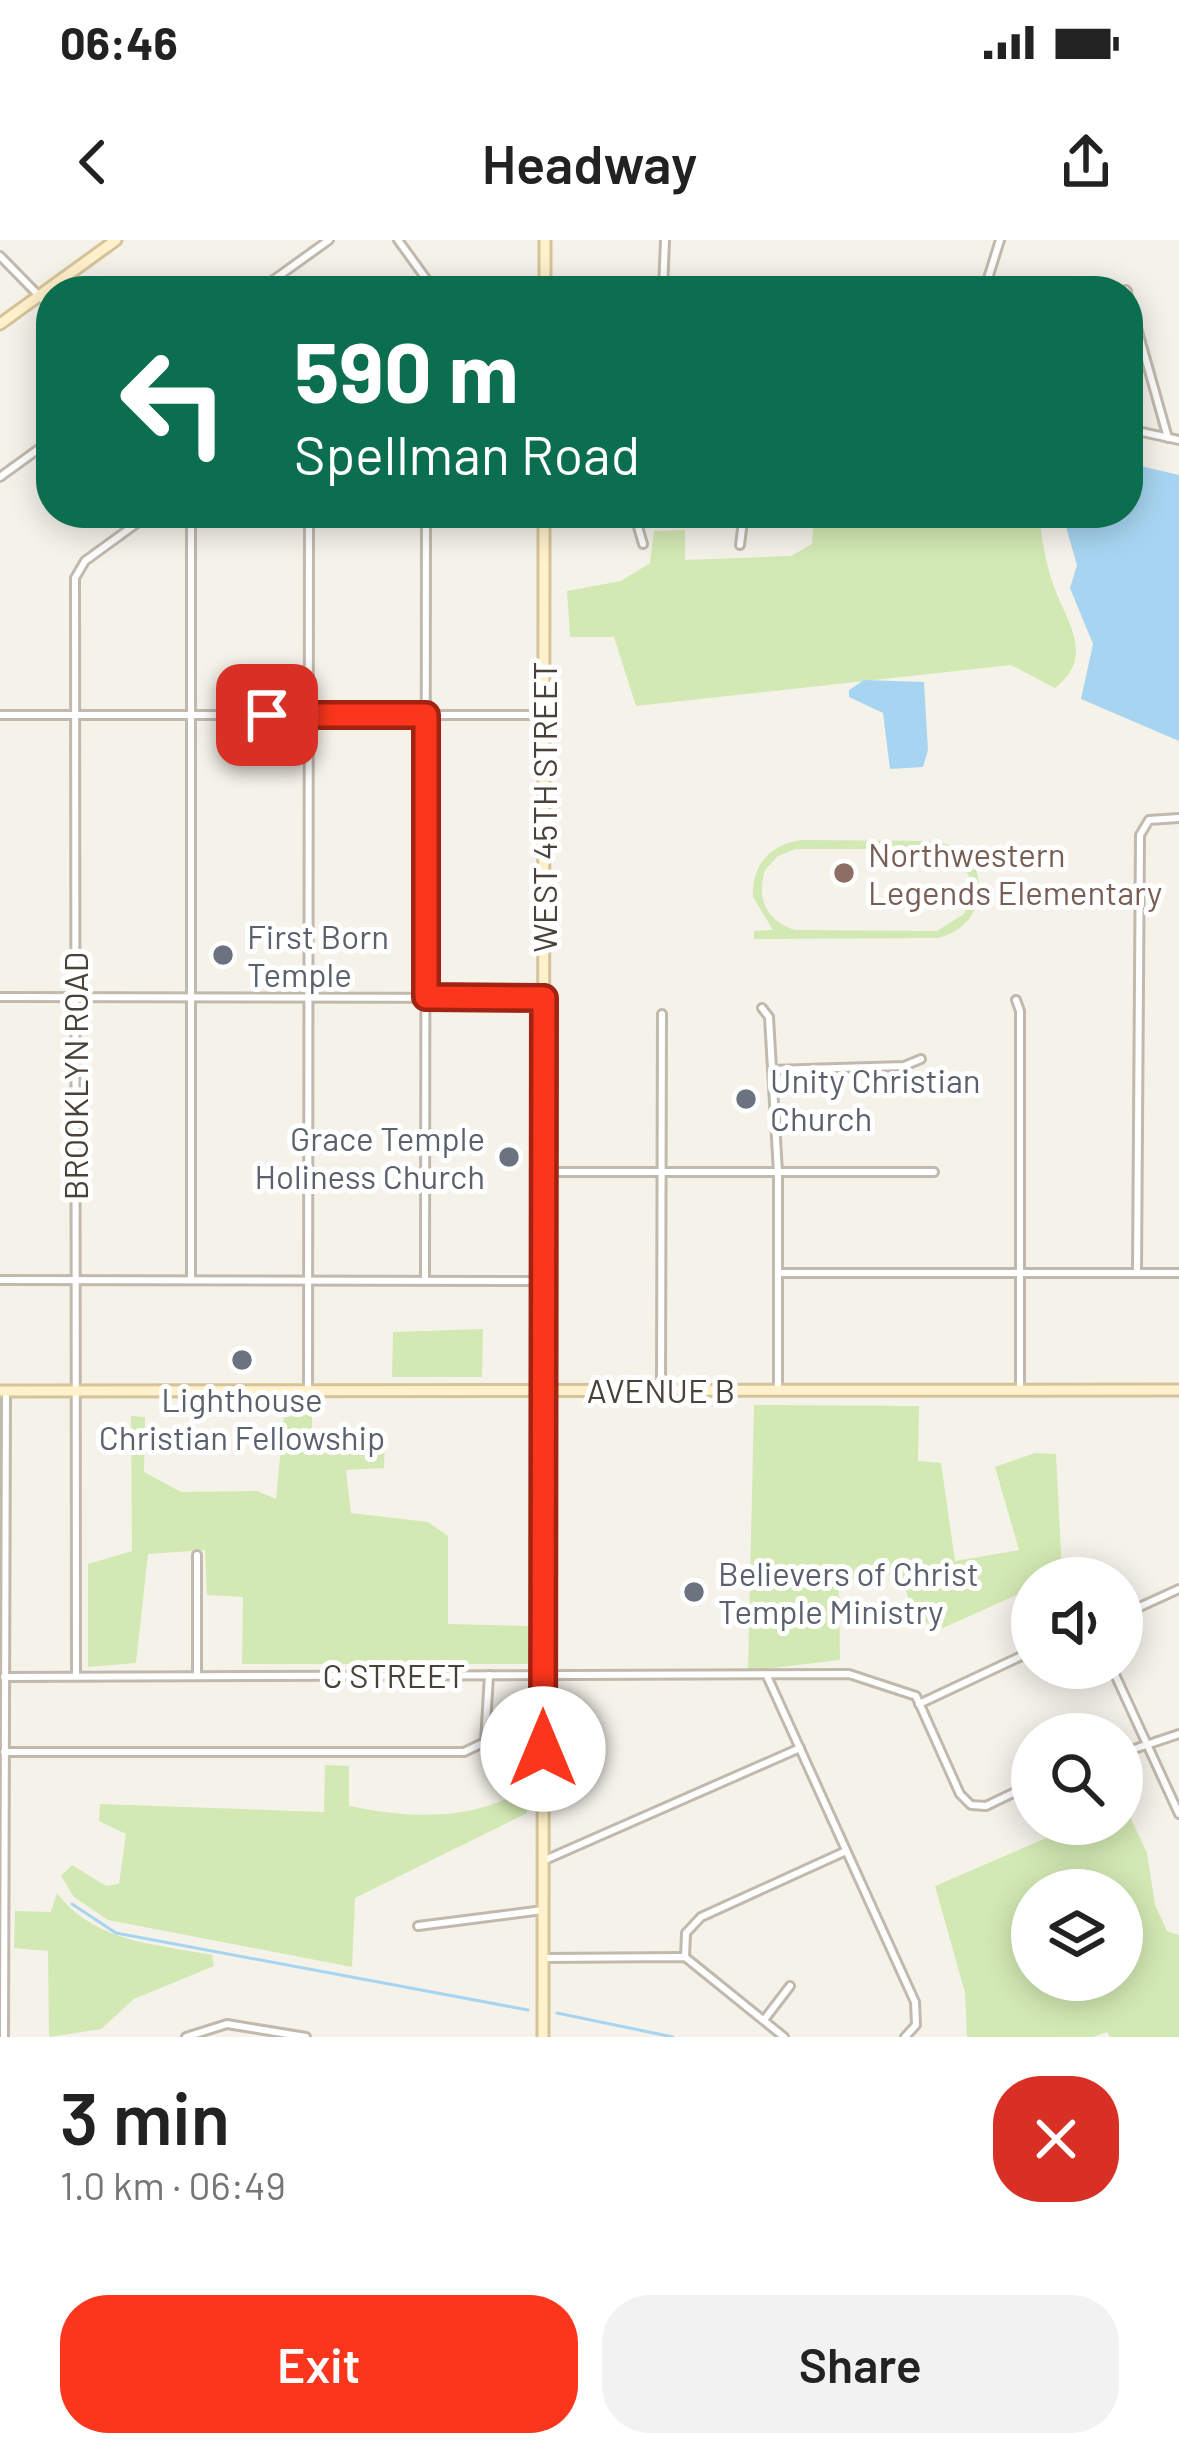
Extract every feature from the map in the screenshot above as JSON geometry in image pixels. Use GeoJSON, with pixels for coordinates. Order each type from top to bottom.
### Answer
{"type":"FeatureCollection","features":[{"type":"Feature","properties":{"kind":"street"},"geometry":{"type":"LineString","coordinates":[[66,276],[116,240]]}},
{"type":"Feature","properties":{"kind":"street"},"geometry":{"type":"LineString","coordinates":[[279,276],[329,240]]}},
{"type":"Feature","properties":{"kind":"street"},"geometry":{"type":"LineString","coordinates":[[398,240],[424,276]]}},
{"type":"Feature","properties":{"kind":"street"},"geometry":{"type":"LineString","coordinates":[[545,240],[545,276]]}},
{"type":"Feature","properties":{"kind":"street"},"geometry":{"type":"LineString","coordinates":[[664,276],[665,240]]}},
{"type":"Feature","properties":{"kind":"street"},"geometry":{"type":"LineString","coordinates":[[989,276],[1000,240]]}},
{"type":"Feature","properties":{"kind":"street"},"geometry":{"type":"LineString","coordinates":[[0,256],[36,293]]}},
{"type":"Feature","properties":{"kind":"street"},"geometry":{"type":"LineString","coordinates":[[0,324],[36,298]]}},
{"type":"Feature","properties":{"kind":"street"},"geometry":{"type":"LineString","coordinates":[[1143,349],[1168,438]]}},
{"type":"Feature","properties":{"kind":"street"},"geometry":{"type":"LineString","coordinates":[[1143,432],[1179,440]]}},
{"type":"Feature","properties":{"kind":"street"},"geometry":{"type":"LineString","coordinates":[[0,477],[36,451]]}},
{"type":"Feature","properties":{"kind":"street","name":"BROOKLYN ROAD"},"geometry":{"type":"LineString","coordinates":[[76,1675],[76,571],[132,528]]}},
{"type":"Feature","properties":{"kind":"street"},"geometry":{"type":"LineString","coordinates":[[191,528],[191,1280]]}},
{"type":"Feature","properties":{"kind":"street"},"geometry":{"type":"LineString","coordinates":[[308,1390],[309,528]]}},
{"type":"Feature","properties":{"kind":"street"},"geometry":{"type":"LineString","coordinates":[[425,1280],[426,528]]}},
{"type":"Feature","properties":{"kind":"street","name":"WEST 45TH STREET"},"geometry":{"type":"LineString","coordinates":[[543,2037],[544,528]]}},
{"type":"Feature","properties":{"kind":"street"},"geometry":{"type":"LineString","coordinates":[[638,528],[643,544]]}},
{"type":"Feature","properties":{"kind":"street"},"geometry":{"type":"LineString","coordinates":[[740,545],[742,528]]}},
{"type":"Feature","properties":{"kind":"street"},"geometry":{"type":"LineString","coordinates":[[0,715],[544,715]]}},
{"type":"Feature","properties":{"kind":"street"},"geometry":{"type":"LineString","coordinates":[[1137,1273],[1137,986],[1144,824],[1179,818]]}},
{"type":"Feature","properties":{"kind":"street"},"geometry":{"type":"LineString","coordinates":[[0,997],[544,998]]}},
{"type":"Feature","properties":{"kind":"street"},"geometry":{"type":"LineString","coordinates":[[1016,1000],[1020,1011],[1020,1390]]}},
{"type":"Feature","properties":{"kind":"street"},"geometry":{"type":"LineString","coordinates":[[762,1008],[769,1018],[778,1173],[778,1390]]}},
{"type":"Feature","properties":{"kind":"street"},"geometry":{"type":"LineString","coordinates":[[662,1014],[662,1390]]}},
{"type":"Feature","properties":{"kind":"street"},"geometry":{"type":"LineString","coordinates":[[772,1070],[904,1066],[921,1059]]}},
{"type":"Feature","properties":{"kind":"street"},"geometry":{"type":"LineString","coordinates":[[543,1172],[934,1172]]}},
{"type":"Feature","properties":{"kind":"street"},"geometry":{"type":"LineString","coordinates":[[778,1273],[1179,1273]]}},
{"type":"Feature","properties":{"kind":"street"},"geometry":{"type":"LineString","coordinates":[[0,1280],[543,1281]]}},
{"type":"Feature","properties":{"kind":"street","name":"AVENUE B"},"geometry":{"type":"LineString","coordinates":[[3,1391],[1179,1390]]}},
{"type":"Feature","properties":{"kind":"street"},"geometry":{"type":"LineString","coordinates":[[3,1391],[4,2037]]}},
{"type":"Feature","properties":{"kind":"street"},"geometry":{"type":"LineString","coordinates":[[197,1555],[197,1676]]}},
{"type":"Feature","properties":{"kind":"street"},"geometry":{"type":"LineString","coordinates":[[1143,1605],[1179,1589]]}},
{"type":"Feature","properties":{"kind":"street"},"geometry":{"type":"LineString","coordinates":[[1011,1661],[919,1704],[960,1794],[971,1804],[986,1805],[1011,1794]]}},
{"type":"Feature","properties":{"kind":"street"},"geometry":{"type":"LineString","coordinates":[[766,1674],[915,2002],[917,2018],[905,2037]]}},
{"type":"Feature","properties":{"kind":"street","name":"C STREET"},"geometry":{"type":"LineString","coordinates":[[4,1677],[766,1674],[869,1678],[907,1691],[919,1704]]}},
{"type":"Feature","properties":{"kind":"street"},"geometry":{"type":"LineString","coordinates":[[4,1752],[464,1752],[485,1742],[490,1675]]}},
{"type":"Feature","properties":{"kind":"street"},"geometry":{"type":"LineString","coordinates":[[1122,1689],[1179,1814]]}},
{"type":"Feature","properties":{"kind":"street"},"geometry":{"type":"LineString","coordinates":[[1143,1749],[1179,1734]]}},
{"type":"Feature","properties":{"kind":"street"},"geometry":{"type":"LineString","coordinates":[[543,1860],[800,1748]]}},
{"type":"Feature","properties":{"kind":"street"},"geometry":{"type":"LineString","coordinates":[[685,1957],[686,1933],[695,1921],[846,1851]]}},
{"type":"Feature","properties":{"kind":"street"},"geometry":{"type":"LineString","coordinates":[[418,1926],[543,1910]]}},
{"type":"Feature","properties":{"kind":"street"},"geometry":{"type":"LineString","coordinates":[[543,1958],[685,1957],[784,2037]]}},
{"type":"Feature","properties":{"kind":"street"},"geometry":{"type":"LineString","coordinates":[[764,2020],[790,1985]]}},
{"type":"Feature","properties":{"kind":"street"},"geometry":{"type":"LineString","coordinates":[[186,2037],[226,2024],[304,2037]]}},
{"type":"Feature","properties":{"kind":"green space"},"geometry":{"type":"Polygon","coordinates":[[[813,528],[1041,528],[1054,587],[1075,640],[1074,664],[1055,688],[1011,665],[636,706],[614,637],[570,637],[567,591],[621,581],[650,563],[654,531],[685,530],[685,560],[791,556],[812,544],[813,528]]]}},
{"type":"Feature","properties":{"kind":"green space"},"geometry":{"type":"Polygon","coordinates":[[[802,840],[939,841],[960,850],[975,867],[978,902],[960,928],[938,938],[754,939],[754,931],[773,930],[753,897],[760,866],[772,851],[802,840]],[[796,849],[778,856],[765,870],[763,899],[777,921],[795,930],[937,931],[964,914],[970,893],[968,874],[948,853],[937,849],[796,849]]]}},
{"type":"Feature","properties":{"kind":"green space"},"geometry":{"type":"Polygon","coordinates":[[[483,1329],[482,1377],[392,1377],[393,1332],[483,1329]]]}},
{"type":"Feature","properties":{"kind":"green space"},"geometry":{"type":"Polygon","coordinates":[[[285,1405],[312,1405],[312,1442],[360,1443],[361,1429],[385,1437],[384,1468],[346,1470],[351,1513],[428,1522],[448,1536],[448,1624],[529,1626],[528,1664],[242,1664],[243,1597],[207,1595],[205,1550],[148,1554],[136,1663],[88,1667],[88,1564],[132,1551],[131,1416],[145,1417],[144,1472],[181,1492],[257,1491],[276,1499],[285,1405]]]}},
{"type":"Feature","properties":{"kind":"green space"},"geometry":{"type":"Polygon","coordinates":[[[754,1405],[919,1406],[918,1461],[941,1463],[955,1561],[1019,1550],[995,1467],[1035,1453],[1056,1454],[1061,1557],[1011,1557],[1011,1597],[943,1628],[916,1620],[900,1573],[839,1584],[840,1660],[748,1671],[754,1405]]]}},
{"type":"Feature","properties":{"kind":"green space"},"geometry":{"type":"Polygon","coordinates":[[[325,1765],[349,1766],[349,1806],[410,1814],[450,1814],[508,1798],[514,1770],[529,1770],[527,1813],[355,1898],[352,1967],[108,1920],[74,1897],[61,1876],[72,1865],[106,1886],[119,1884],[126,1834],[99,1821],[100,1804],[324,1812],[325,1765]]]}},
{"type":"Feature","properties":{"kind":"green space"},"geometry":{"type":"Polygon","coordinates":[[[1030,1845],[1143,1845],[1155,1905],[1167,1931],[1179,1935],[1179,2037],[1110,2037],[1107,2032],[1093,2037],[967,2037],[965,1993],[935,1886],[1030,1845]]]}},
{"type":"Feature","properties":{"kind":"green space"},"geometry":{"type":"Polygon","coordinates":[[[57,1893],[89,1922],[107,1931],[212,1955],[214,1966],[134,1999],[101,2029],[49,2037],[48,1951],[14,1948],[15,1911],[51,1912],[57,1893]]]}},
{"type":"Feature","properties":{"kind":"water"},"geometry":{"type":"Polygon","coordinates":[[[1143,467],[1179,475],[1179,741],[1081,699],[1093,644],[1070,588],[1077,565],[1066,528],[1143,528],[1143,467]]]}},
{"type":"Feature","properties":{"kind":"water"},"geometry":{"type":"Polygon","coordinates":[[[864,680],[924,682],[928,750],[923,767],[890,769],[883,713],[849,697],[849,690],[864,680]]]}},
{"type":"Feature","properties":{"kind":"waterway"},"geometry":{"type":"LineString","coordinates":[[72,1904],[116,1933],[528,2010]]}},
{"type":"Feature","properties":{"kind":"waterway"},"geometry":{"type":"LineString","coordinates":[[557,2013],[673,2037]]}},
{"type":"Feature","properties":{"kind":"place","name":"Northwestern Legends Elementary"},"geometry":{"type":"Point","coordinates":[844,873]}},
{"type":"Feature","properties":{"kind":"place","name":"First Born Temple"},"geometry":{"type":"Point","coordinates":[223,955]}},
{"type":"Feature","properties":{"kind":"place","name":"Unity Christian Church"},"geometry":{"type":"Point","coordinates":[746,1099]}},
{"type":"Feature","properties":{"kind":"place","name":"Grace Temple Holiness Church"},"geometry":{"type":"Point","coordinates":[509,1157]}},
{"type":"Feature","properties":{"kind":"place","name":"Lighthouse Christian Fellowship"},"geometry":{"type":"Point","coordinates":[242,1360]}},
{"type":"Feature","properties":{"kind":"place","name":"Believers of Christ Temple Ministry"},"geometry":{"type":"Point","coordinates":[694,1592]}},
{"type":"Feature","properties":{"kind":"route"},"geometry":{"type":"LineString","coordinates":[[267,715],[426,715],[426,997],[544,998],[543,1749]]}}]}
